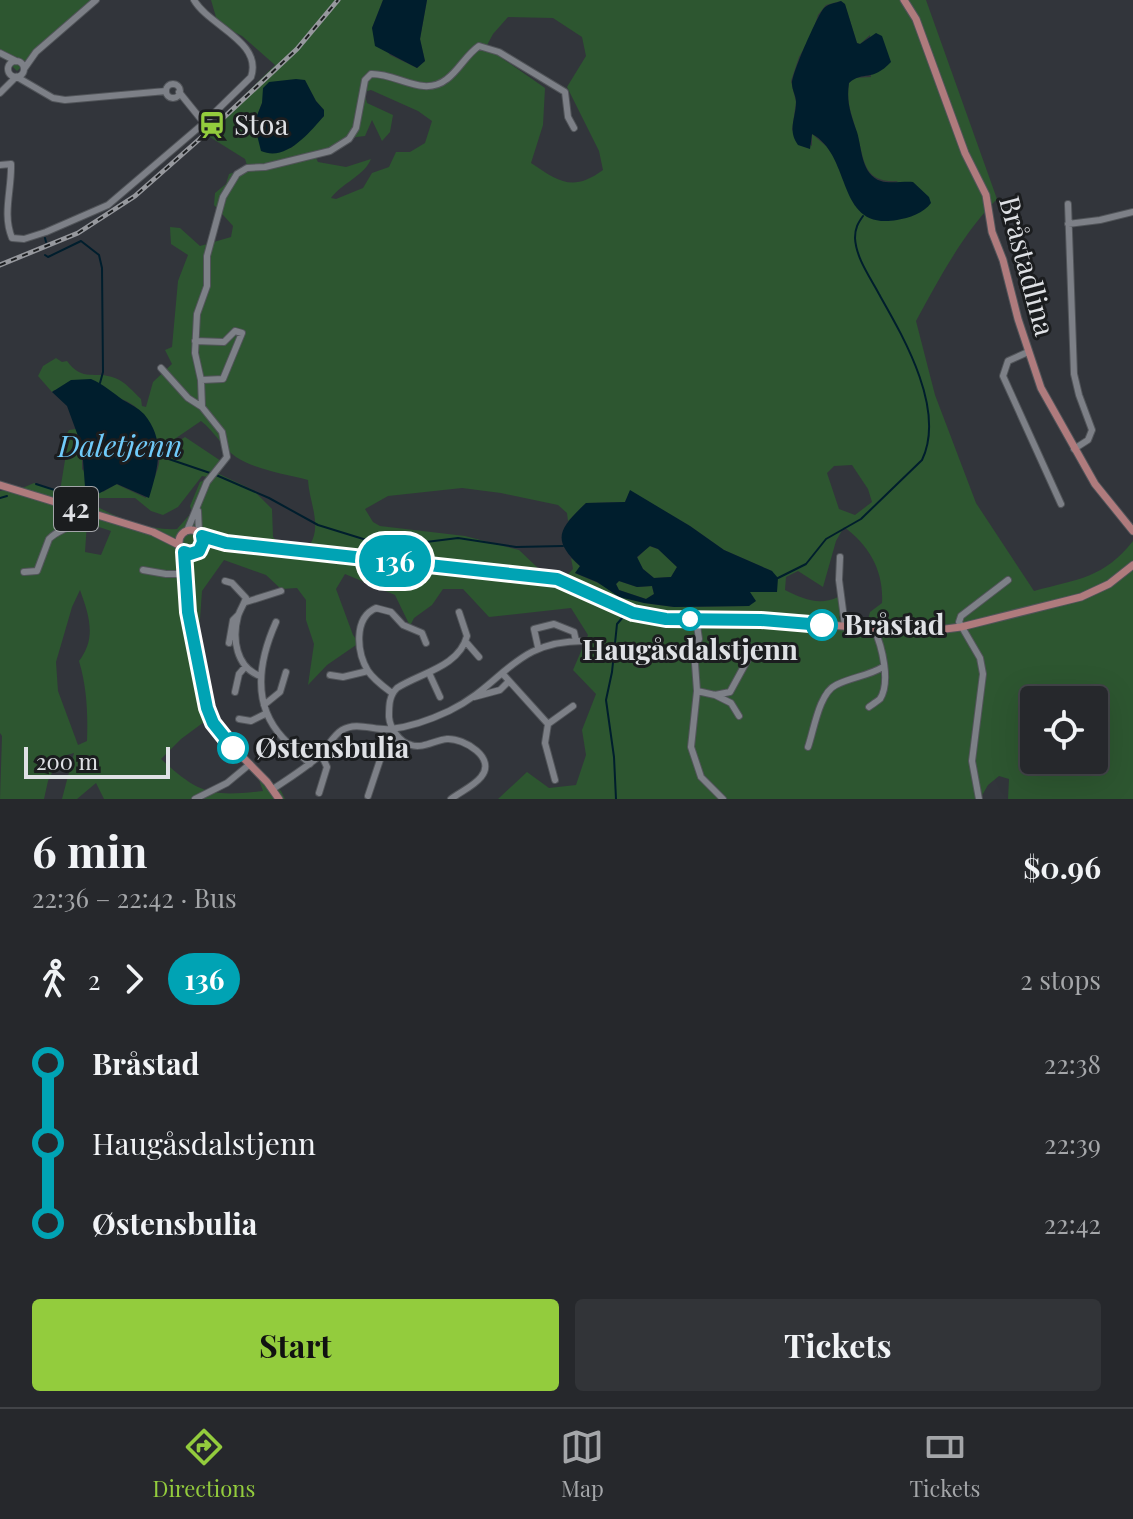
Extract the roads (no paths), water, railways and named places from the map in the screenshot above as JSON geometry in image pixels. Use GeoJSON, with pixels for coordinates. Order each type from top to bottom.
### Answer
{"type":"FeatureCollection","features":[{"type":"Feature","properties":{"kind":"main road","name":"Bråstadlina"},"geometry":{"type":"LineString","coordinates":[[904,0],[916,19],[965,153],[986,195],[990,224],[1028,352],[1047,401],[1105,498],[1133,531]]}},
{"type":"Feature","properties":{"kind":"main road","name":"42"},"geometry":{"type":"LineString","coordinates":[[0,485],[153,532],[182,548],[198,551],[226,543]]}},
{"type":"Feature","properties":{"kind":"main road","name":"42"},"geometry":{"type":"LineString","coordinates":[[153,532],[185,532],[226,543],[557,579],[633,613],[666,619],[761,620],[922,632],[961,627],[1081,597],[1109,584],[1133,565]]}},
{"type":"Feature","properties":{"kind":"main road"},"geometry":{"type":"LineString","coordinates":[[185,532],[182,548],[188,612],[207,708],[222,736],[279,799]]}},
{"type":"Feature","properties":{"kind":"main road"},"geometry":{"type":"LineString","coordinates":[[186,574],[198,551],[200,534]]}},
{"type":"Feature","properties":{"kind":"street"},"geometry":{"type":"LineString","coordinates":[[1,90],[17,77],[36,52],[96,0]]}},
{"type":"Feature","properties":{"kind":"street"},"geometry":{"type":"LineString","coordinates":[[3,245],[12,238],[24,239],[46,232],[108,205],[246,84],[255,66],[250,53],[206,16],[194,0]]}},
{"type":"Feature","properties":{"kind":"street"},"geometry":{"type":"LineString","coordinates":[[202,407],[201,380],[196,367],[197,314],[207,286],[207,256],[223,197],[231,182],[247,168],[265,167],[330,151],[343,144],[356,128],[365,80],[371,74],[424,87],[436,86],[453,73],[472,51],[484,46],[565,92],[568,117],[574,128]]}},
{"type":"Feature","properties":{"kind":"street"},"geometry":{"type":"LineString","coordinates":[[1,90],[8,68],[36,52]]}},
{"type":"Feature","properties":{"kind":"street"},"geometry":{"type":"LineString","coordinates":[[0,55],[11,76],[34,85],[53,98],[65,100],[166,91],[168,86],[174,84],[204,123]]}},
{"type":"Feature","properties":{"kind":"street"},"geometry":{"type":"LineString","coordinates":[[0,55],[17,61],[34,85]]}},
{"type":"Feature","properties":{"kind":"street"},"geometry":{"type":"LineString","coordinates":[[0,165],[11,164],[11,189],[7,204],[12,238]]}},
{"type":"Feature","properties":{"kind":"street"},"geometry":{"type":"LineString","coordinates":[[1068,204],[1074,374],[1092,427],[1089,438],[1074,449]]}},
{"type":"Feature","properties":{"kind":"street"},"geometry":{"type":"LineString","coordinates":[[1068,224],[1133,212]]}},
{"type":"Feature","properties":{"kind":"street"},"geometry":{"type":"LineString","coordinates":[[195,341],[224,342],[235,331],[242,333],[223,379],[201,380]]}},
{"type":"Feature","properties":{"kind":"street"},"geometry":{"type":"LineString","coordinates":[[1028,352],[1008,361],[1003,376],[1061,504]]}},
{"type":"Feature","properties":{"kind":"street"},"geometry":{"type":"LineString","coordinates":[[161,368],[188,398],[202,407],[222,432],[227,457],[207,482],[185,532]]}},
{"type":"Feature","properties":{"kind":"street"},"geometry":{"type":"LineString","coordinates":[[198,507],[200,534]]}},
{"type":"Feature","properties":{"kind":"street"},"geometry":{"type":"LineString","coordinates":[[24,572],[37,571],[49,539],[70,527],[76,521],[79,510]]}},
{"type":"Feature","properties":{"kind":"street"},"geometry":{"type":"LineString","coordinates":[[840,557],[839,580],[845,626]]}},
{"type":"Feature","properties":{"kind":"street"},"geometry":{"type":"LineString","coordinates":[[143,570],[186,574]]}},
{"type":"Feature","properties":{"kind":"street"},"geometry":{"type":"LineString","coordinates":[[979,799],[972,761],[983,674],[980,658],[959,622],[961,616],[1008,580]]}},
{"type":"Feature","properties":{"kind":"street"},"geometry":{"type":"LineString","coordinates":[[225,581],[232,583],[246,602]]}},
{"type":"Feature","properties":{"kind":"street"},"geometry":{"type":"LineString","coordinates":[[229,643],[233,620],[246,602],[281,591]]}},
{"type":"Feature","properties":{"kind":"street"},"geometry":{"type":"LineString","coordinates":[[392,693],[368,671],[361,654],[359,633],[369,611],[383,608],[391,612],[403,625],[422,633],[426,643]]}},
{"type":"Feature","properties":{"kind":"street"},"geometry":{"type":"LineString","coordinates":[[451,799],[483,776],[484,759],[468,744],[449,739],[413,747],[400,739],[389,721],[392,693],[406,682],[446,663],[466,642],[459,612]]}},
{"type":"Feature","properties":{"kind":"street"},"geometry":{"type":"LineString","coordinates":[[238,615],[237,654],[245,667],[260,676]]}},
{"type":"Feature","properties":{"kind":"street"},"geometry":{"type":"LineString","coordinates":[[696,619],[699,639],[694,650],[697,691],[691,747],[701,777],[723,799]]}},
{"type":"Feature","properties":{"kind":"street"},"geometry":{"type":"LineString","coordinates":[[414,629],[418,620]]}},
{"type":"Feature","properties":{"kind":"street"},"geometry":{"type":"LineString","coordinates":[[276,622],[260,676],[264,705],[284,740],[310,764]]}},
{"type":"Feature","properties":{"kind":"street"},"geometry":{"type":"LineString","coordinates":[[538,647],[534,629],[552,624],[574,632],[576,641]]}},
{"type":"Feature","properties":{"kind":"street"},"geometry":{"type":"LineString","coordinates":[[869,707],[879,699],[883,687],[884,650],[874,629]]}},
{"type":"Feature","properties":{"kind":"street"},"geometry":{"type":"LineString","coordinates":[[273,789],[310,764],[342,730],[363,727],[393,729],[446,712],[538,647],[586,641]]}},
{"type":"Feature","properties":{"kind":"street"},"geometry":{"type":"LineString","coordinates":[[466,642],[479,657]]}},
{"type":"Feature","properties":{"kind":"street"},"geometry":{"type":"LineString","coordinates":[[715,695],[730,692],[748,659]]}},
{"type":"Feature","properties":{"kind":"street"},"geometry":{"type":"LineString","coordinates":[[235,692],[239,674],[245,667]]}},
{"type":"Feature","properties":{"kind":"street"},"geometry":{"type":"LineString","coordinates":[[808,747],[832,686],[872,674],[883,667]]}},
{"type":"Feature","properties":{"kind":"street"},"geometry":{"type":"LineString","coordinates":[[330,675],[343,677],[368,671]]}},
{"type":"Feature","properties":{"kind":"street"},"geometry":{"type":"LineString","coordinates":[[264,705],[280,692],[286,672]]}},
{"type":"Feature","properties":{"kind":"street"},"geometry":{"type":"LineString","coordinates":[[429,673],[440,697]]}},
{"type":"Feature","properties":{"kind":"street"},"geometry":{"type":"LineString","coordinates":[[502,673],[548,724]]}},
{"type":"Feature","properties":{"kind":"street"},"geometry":{"type":"LineString","coordinates":[[470,697],[500,690],[509,681]]}},
{"type":"Feature","properties":{"kind":"street"},"geometry":{"type":"LineString","coordinates":[[697,691],[731,703],[739,716]]}},
{"type":"Feature","properties":{"kind":"street"},"geometry":{"type":"LineString","coordinates":[[555,780],[545,743],[548,724],[573,706]]}},
{"type":"Feature","properties":{"kind":"street"},"geometry":{"type":"LineString","coordinates":[[239,719],[251,721],[267,713]]}},
{"type":"Feature","properties":{"kind":"street"},"geometry":{"type":"LineString","coordinates":[[368,796],[382,754],[400,739]]}},
{"type":"Feature","properties":{"kind":"street"},"geometry":{"type":"LineString","coordinates":[[319,793],[327,767],[321,754]]}},
{"type":"Feature","properties":{"kind":"street"},"geometry":{"type":"LineString","coordinates":[[195,799],[227,783],[250,764]]}},
{"type":"Feature","properties":{"kind":"water"},"geometry":{"type":"Polygon","coordinates":[[[383,0],[427,0],[420,39],[425,61],[417,68],[375,46],[372,28],[383,0]]]}},
{"type":"Feature","properties":{"kind":"water"},"geometry":{"type":"Polygon","coordinates":[[[841,1],[845,4],[857,43],[876,33],[882,36],[891,62],[878,72],[849,83],[849,102],[863,160],[874,178],[884,182],[913,182],[929,197],[931,203],[928,207],[906,218],[877,220],[863,214],[854,203],[825,144],[812,134],[810,149],[798,145],[793,134],[796,102],[792,84],[796,69],[824,8],[841,1]]]}},
{"type":"Feature","properties":{"kind":"water"},"geometry":{"type":"Polygon","coordinates":[[[305,80],[324,110],[324,116],[288,149],[279,153],[261,151],[254,123],[262,103],[263,88],[269,82],[305,80]]]}},
{"type":"Feature","properties":{"kind":"water","name":"Daletjenn"},"geometry":{"type":"Polygon","coordinates":[[[91,379],[139,410],[151,424],[158,444],[158,455],[149,498],[117,484],[96,495],[89,493],[85,487],[82,447],[67,406],[52,392],[71,380],[91,379]]]}},
{"type":"Feature","properties":{"kind":"water","name":"Haugåsdalstjenn"},"geometry":{"type":"Polygon","coordinates":[[[630,490],[724,550],[772,571],[778,578],[777,592],[750,592],[756,601],[749,606],[674,607],[619,597],[597,582],[575,573],[580,566],[562,541],[565,527],[586,503],[625,502],[630,490]],[[650,546],[637,557],[643,569],[654,578],[671,577],[677,567],[658,549],[650,546]],[[619,581],[616,584],[619,590],[646,599],[654,594],[652,586],[637,587],[619,581]]]}},
{"type":"Feature","properties":{"kind":"waterway"},"geometry":{"type":"LineString","coordinates":[[778,578],[806,564],[826,539],[861,519],[922,460],[928,440],[926,397],[919,375],[900,331],[858,253],[855,238],[863,216]]}},
{"type":"Feature","properties":{"kind":"waterway"},"geometry":{"type":"LineString","coordinates":[[45,238],[46,242]]}},
{"type":"Feature","properties":{"kind":"waterway"},"geometry":{"type":"LineString","coordinates":[[45,255],[48,257],[81,241],[99,255],[102,268],[103,372],[100,383]]}},
{"type":"Feature","properties":{"kind":"waterway"},"geometry":{"type":"LineString","coordinates":[[160,456],[210,473]]}},
{"type":"Feature","properties":{"kind":"waterway"},"geometry":{"type":"LineString","coordinates":[[216,475],[269,498],[318,525],[373,542],[402,545],[458,538],[516,547],[563,546]]}},
{"type":"Feature","properties":{"kind":"waterway"},"geometry":{"type":"LineString","coordinates":[[36,484],[70,495],[85,487]]}},
{"type":"Feature","properties":{"kind":"waterway"},"geometry":{"type":"LineString","coordinates":[[0,498],[7,496]]}},
{"type":"Feature","properties":{"kind":"waterway"},"geometry":{"type":"LineString","coordinates":[[616,799],[606,700],[617,624],[623,617]]}},
{"type":"Feature","properties":{"kind":"railway"},"geometry":{"type":"LineString","coordinates":[[0,265],[78,233],[135,196],[297,49],[338,0]]}},
{"type":"Feature","properties":{"kind":"place","name":"Stoa"},"geometry":{"type":"Point","coordinates":[212,125]}},
{"type":"Feature","properties":{"kind":"place","name":"Haugåsdalstjenn"},"geometry":{"type":"Point","coordinates":[690,619]}},
{"type":"Feature","properties":{"kind":"place","name":"Bråstad"},"geometry":{"type":"Point","coordinates":[822,625]}},
{"type":"Feature","properties":{"kind":"place","name":"Østensbulia"},"geometry":{"type":"Point","coordinates":[233,748]}}]}
